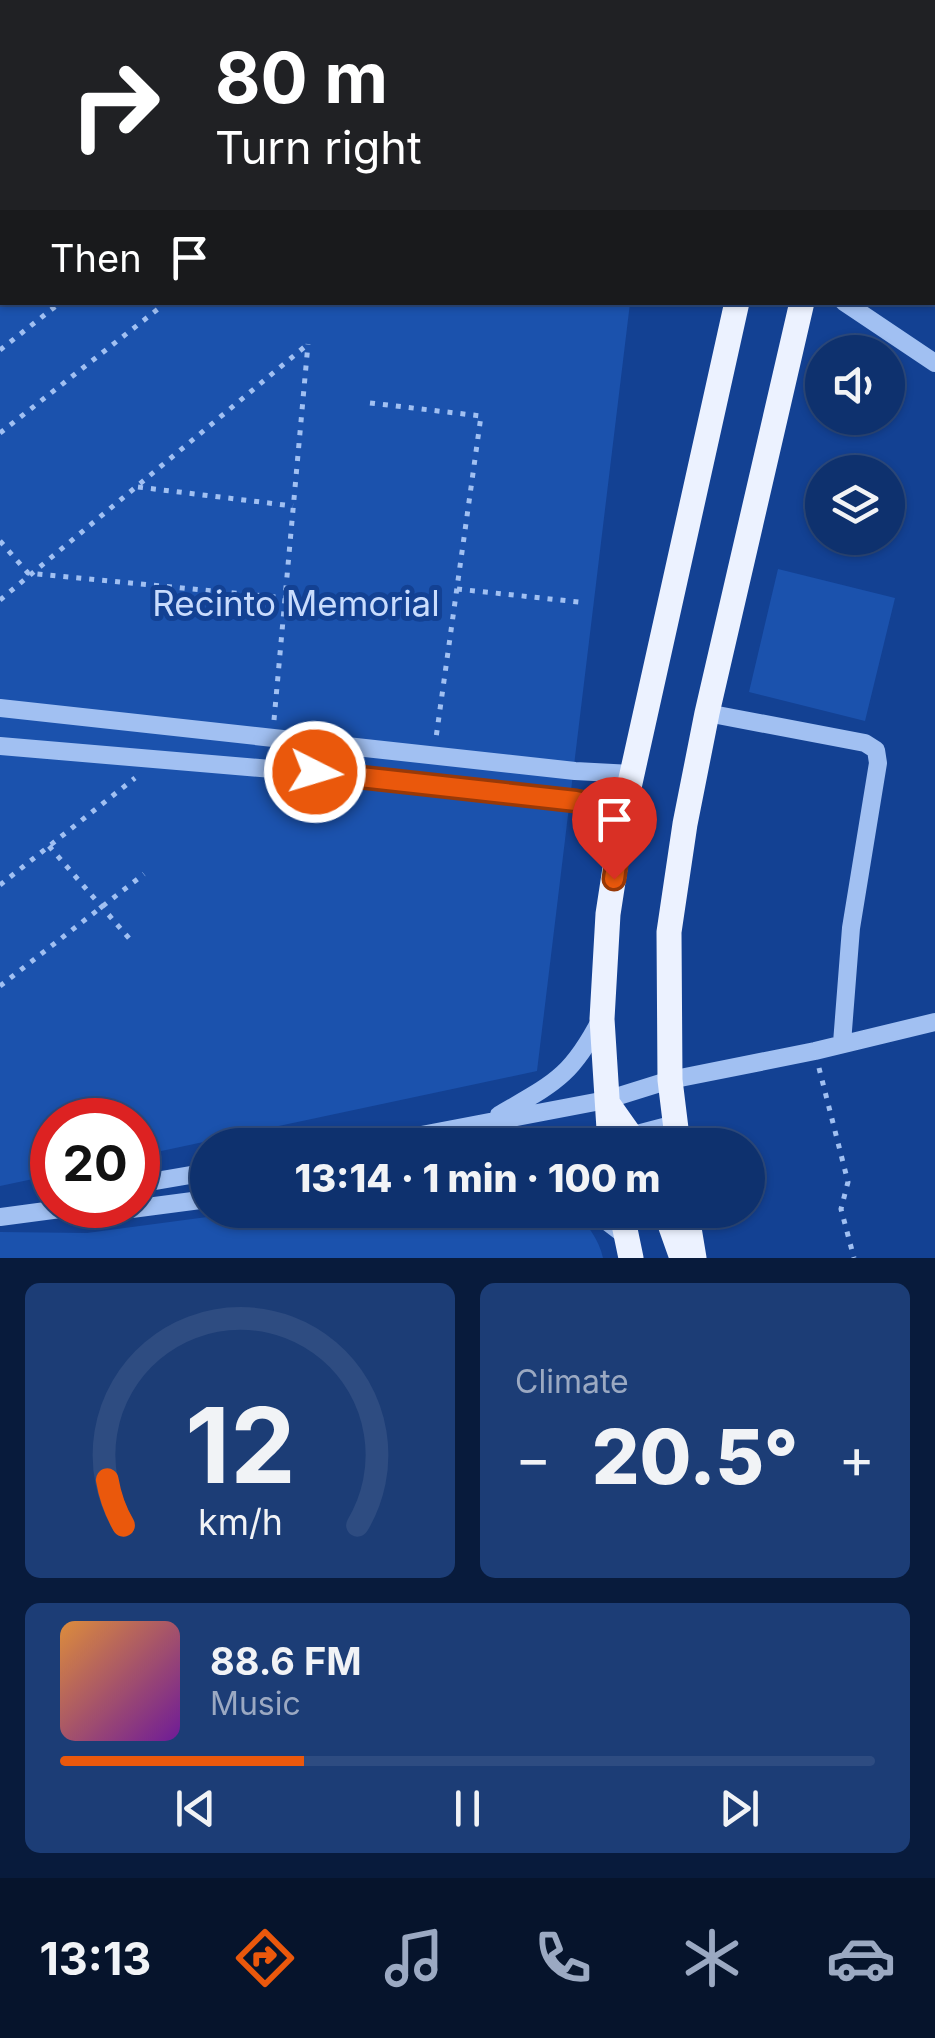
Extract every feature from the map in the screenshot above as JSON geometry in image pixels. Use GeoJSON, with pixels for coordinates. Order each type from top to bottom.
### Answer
{"type":"FeatureCollection","features":[{"type":"Feature","properties":{"kind":"main road"},"geometry":{"type":"LineString","coordinates":[[718,305],[724,370]]}},
{"type":"Feature","properties":{"kind":"main road"},"geometry":{"type":"LineString","coordinates":[[613,1128],[606,1100],[602,1019],[608,914],[624,810],[736,305]]}},
{"type":"Feature","properties":{"kind":"main road"},"geometry":{"type":"LineString","coordinates":[[675,1128],[670,1080],[669,932],[685,824],[801,305]]}},
{"type":"Feature","properties":{"kind":"main road"},"geometry":{"type":"LineString","coordinates":[[671,1228],[682,1258]]}},
{"type":"Feature","properties":{"kind":"main road"},"geometry":{"type":"LineString","coordinates":[[689,1228],[694,1258]]}},
{"type":"Feature","properties":{"kind":"street"},"geometry":{"type":"LineString","coordinates":[[848,305],[935,363]]}},
{"type":"Feature","properties":{"kind":"street"},"geometry":{"type":"LineString","coordinates":[[0,708],[632,774]]}},
{"type":"Feature","properties":{"kind":"street"},"geometry":{"type":"LineString","coordinates":[[707,713],[865,743],[876,750],[878,763],[852,928],[842,1043]]}},
{"type":"Feature","properties":{"kind":"street"},"geometry":{"type":"LineString","coordinates":[[0,746],[354,776],[624,810]]}},
{"type":"Feature","properties":{"kind":"street"},"geometry":{"type":"LineString","coordinates":[[354,776],[356,747]]}},
{"type":"Feature","properties":{"kind":"street"},"geometry":{"type":"LineString","coordinates":[[482,1126],[560,1078],[582,1056],[602,1019]]}},
{"type":"Feature","properties":{"kind":"street"},"geometry":{"type":"LineString","coordinates":[[470,1128],[935,1022]]}},
{"type":"Feature","properties":{"kind":"street"},"geometry":{"type":"LineString","coordinates":[[160,1180],[190,1175]]}},
{"type":"Feature","properties":{"kind":"street"},"geometry":{"type":"LineString","coordinates":[[160,1205],[190,1201]]}},
{"type":"Feature","properties":{"kind":"street"},"geometry":{"type":"LineString","coordinates":[[0,1216],[30,1212]]}},
{"type":"Feature","properties":{"kind":"street"},"geometry":{"type":"LineString","coordinates":[[610,1228],[628,1247]]}},
{"type":"Feature","properties":{"kind":"path"},"geometry":{"type":"LineString","coordinates":[[0,350],[56,305]]}},
{"type":"Feature","properties":{"kind":"path"},"geometry":{"type":"LineString","coordinates":[[0,434],[162,305]]}},
{"type":"Feature","properties":{"kind":"path"},"geometry":{"type":"LineString","coordinates":[[0,600],[308,344],[272,738]]}},
{"type":"Feature","properties":{"kind":"path"},"geometry":{"type":"LineString","coordinates":[[370,403],[481,416],[434,756]]}},
{"type":"Feature","properties":{"kind":"path"},"geometry":{"type":"LineString","coordinates":[[136,487],[294,506]]}},
{"type":"Feature","properties":{"kind":"path"},"geometry":{"type":"LineString","coordinates":[[0,540],[32,574],[285,598]]}},
{"type":"Feature","properties":{"kind":"path"},"geometry":{"type":"LineString","coordinates":[[457,589],[580,602]]}},
{"type":"Feature","properties":{"kind":"path"},"geometry":{"type":"LineString","coordinates":[[0,885],[159,759]]}},
{"type":"Feature","properties":{"kind":"path"},"geometry":{"type":"LineString","coordinates":[[49,846],[134,944]]}},
{"type":"Feature","properties":{"kind":"path"},"geometry":{"type":"LineString","coordinates":[[0,986],[144,874]]}},
{"type":"Feature","properties":{"kind":"path"},"geometry":{"type":"LineString","coordinates":[[815,1051],[848,1182],[841,1210],[854,1258]]}},
{"type":"Feature","properties":{"kind":"green space","name":"Recinto Memorial"},"geometry":{"type":"Polygon","coordinates":[[[0,305],[630,305],[537,1071],[269,1128],[190,1128],[190,1145],[160,1151],[160,1098],[30,1098],[30,1180],[0,1186],[0,305]]]}},
{"type":"Feature","properties":{"kind":"green space"},"geometry":{"type":"Polygon","coordinates":[[[778,569],[895,598],[865,721],[749,692],[778,569]]]}},
{"type":"Feature","properties":{"kind":"green space"},"geometry":{"type":"Polygon","coordinates":[[[190,1219],[190,1228],[589,1228],[603,1258],[0,1258],[0,1232],[87,1233],[160,1228],[160,1223],[190,1219]]]}},
{"type":"Feature","properties":{"kind":"route"},"geometry":{"type":"LineString","coordinates":[[315,772],[576,801],[624,810],[614,879]]}}]}
